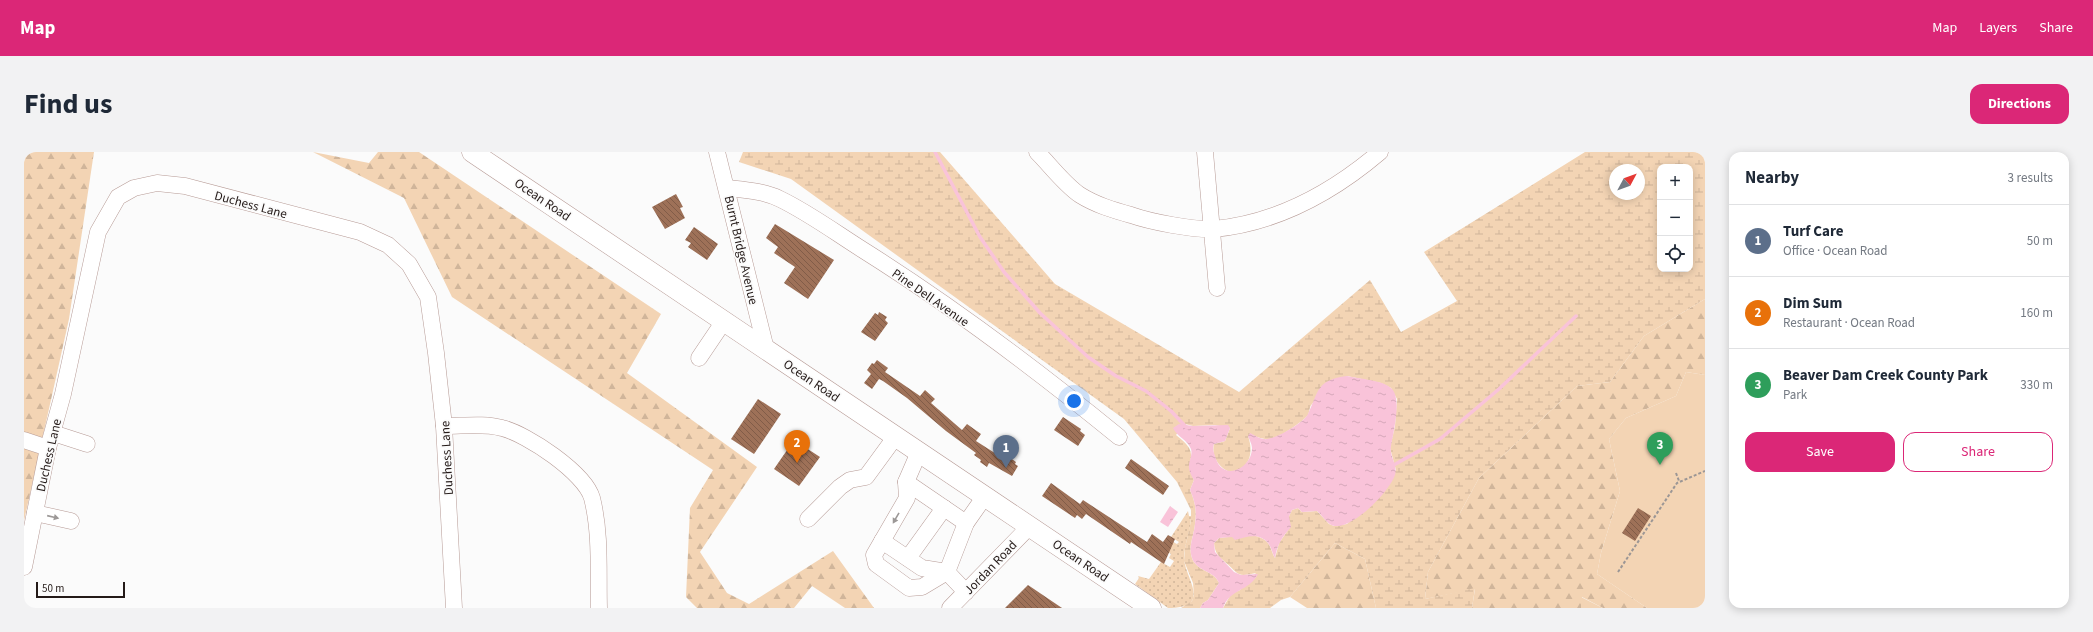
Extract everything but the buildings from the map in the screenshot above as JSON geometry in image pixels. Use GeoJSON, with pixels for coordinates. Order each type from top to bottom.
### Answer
{"type":"FeatureCollection","features":[{"type":"Feature","properties":{"kind":"main road","name":"Ocean Road"},"geometry":{"type":"LineString","coordinates":[[472,152],[1151,608]]}},
{"type":"Feature","properties":{"kind":"street","name":"Burnt Bridge Avenue"},"geometry":{"type":"LineString","coordinates":[[717,152],[766,349]]}},
{"type":"Feature","properties":{"kind":"street"},"geometry":{"type":"LineString","coordinates":[[1037,152],[1079,194],[1096,204],[1147,220],[1213,229],[1254,222],[1304,204],[1357,171],[1380,152]]}},
{"type":"Feature","properties":{"kind":"street"},"geometry":{"type":"LineString","coordinates":[[1206,152],[1217,288]]}},
{"type":"Feature","properties":{"kind":"street","name":"Duchess Lane"},"geometry":{"type":"LineString","coordinates":[[24,567],[48,448],[53,433],[98,232],[118,197],[134,188],[157,183],[185,186],[360,232],[388,246],[409,264],[428,297],[444,426],[454,608]]}},
{"type":"Feature","properties":{"kind":"street","name":"Pine Dell Avenue"},"geometry":{"type":"LineString","coordinates":[[727,188],[768,194],[780,199],[902,274],[1060,390],[1119,437]]}},
{"type":"Feature","properties":{"kind":"street"},"geometry":{"type":"LineString","coordinates":[[699,358],[724,321]]}},
{"type":"Feature","properties":{"kind":"street"},"geometry":{"type":"LineString","coordinates":[[444,426],[485,425],[504,428],[532,441],[562,463],[582,481],[592,497],[598,541],[599,608]]}},
{"type":"Feature","properties":{"kind":"street"},"geometry":{"type":"LineString","coordinates":[[53,433],[87,444]]}},
{"type":"Feature","properties":{"kind":"street"},"geometry":{"type":"LineString","coordinates":[[808,519],[850,480],[866,477],[896,436]]}},
{"type":"Feature","properties":{"kind":"street"},"geometry":{"type":"LineString","coordinates":[[24,440],[48,448]]}},
{"type":"Feature","properties":{"kind":"street"},"geometry":{"type":"LineString","coordinates":[[919,452],[906,482],[907,498],[874,555],[876,564],[909,588],[922,587],[947,572],[966,523],[985,496]]}},
{"type":"Feature","properties":{"kind":"street"},"geometry":{"type":"LineString","coordinates":[[906,482],[966,523]]}},
{"type":"Feature","properties":{"kind":"street"},"geometry":{"type":"LineString","coordinates":[[908,558],[944,508]]}},
{"type":"Feature","properties":{"kind":"street"},"geometry":{"type":"LineString","coordinates":[[35,513],[71,521]]}},
{"type":"Feature","properties":{"kind":"street","name":"Jordan Road"},"geometry":{"type":"LineString","coordinates":[[950,608],[1030,526]]}},
{"type":"Feature","properties":{"kind":"street"},"geometry":{"type":"LineString","coordinates":[[882,541],[922,568],[947,572],[966,592]]}},
{"type":"Feature","properties":{"kind":"path"},"geometry":{"type":"LineString","coordinates":[[1618,572],[1674,486],[1679,481],[1705,471]]}},
{"type":"Feature","properties":{"kind":"path"},"geometry":{"type":"LineString","coordinates":[[1676,473],[1679,481]]}},
{"type":"Feature","properties":{"kind":"green space"},"geometry":{"type":"Polygon","coordinates":[[[24,152],[94,152],[69,319],[24,521],[24,152]]]}},
{"type":"Feature","properties":{"kind":"green space"},"geometry":{"type":"Polygon","coordinates":[[[313,152],[369,163],[378,152],[419,152],[661,314],[627,373],[757,467],[700,552],[727,593],[749,604],[833,551],[874,608],[845,608],[812,586],[794,608],[697,608],[686,597],[690,508],[713,470],[452,297],[404,198],[313,152]]]}},
{"type":"Feature","properties":{"kind":"green space"},"geometry":{"type":"Polygon","coordinates":[[[743,152],[940,152],[1055,284],[1239,392],[1370,280],[1401,332],[1457,301],[1424,252],[1585,152],[1705,152],[1705,299],[1644,336],[1610,382],[1577,386],[1479,478],[1428,572],[1425,599],[1475,588],[1472,608],[1376,608],[1365,559],[1335,543],[1290,597],[1281,600],[1270,608],[1223,608],[1231,594],[1240,590],[1256,573],[1244,575],[1238,574],[1220,558],[1214,546],[1214,543],[1219,538],[1245,535],[1258,537],[1268,543],[1275,558],[1279,543],[1288,530],[1289,516],[1292,510],[1298,508],[1302,512],[1317,511],[1329,524],[1334,526],[1347,524],[1396,470],[1390,448],[1395,426],[1397,399],[1391,388],[1381,383],[1347,376],[1316,400],[1311,405],[1309,414],[1282,435],[1271,439],[1248,436],[1251,448],[1249,459],[1242,468],[1230,472],[1219,465],[1213,448],[1214,444],[1225,441],[1230,428],[1215,425],[1193,426],[1185,424],[1176,435],[1189,447],[1191,452],[1190,465],[1194,480],[1190,490],[1196,515],[1191,554],[1197,566],[1214,576],[1219,583],[1208,600],[1203,603],[1200,608],[1181,608],[1192,601],[1194,595],[1193,583],[1184,561],[1185,548],[1191,521],[1191,510],[1177,482],[1124,419],[791,179],[739,162],[743,152]]]}},
{"type":"Feature","properties":{"kind":"green space"},"geometry":{"type":"Polygon","coordinates":[[[1705,299],[1705,375],[1686,372],[1676,396],[1626,418],[1609,439],[1620,491],[1601,553],[1597,574],[1647,608],[1603,608],[1582,597],[1581,608],[1472,608],[1475,589],[1425,599],[1428,572],[1479,478],[1577,386],[1610,382],[1644,336],[1705,299]]]}},
{"type":"Feature","properties":{"kind":"green space"},"geometry":{"type":"Polygon","coordinates":[[[1686,372],[1705,375],[1705,608],[1647,608],[1597,574],[1601,553],[1620,491],[1609,439],[1626,418],[1676,396],[1686,372]]]}},
{"type":"Feature","properties":{"kind":"green space"},"geometry":{"type":"Polygon","coordinates":[[[1188,511],[1189,516],[1191,516],[1191,522],[1184,559],[1194,591],[1193,598],[1190,603],[1182,607],[1168,608],[1135,584],[1139,578],[1138,576],[1149,579],[1161,562],[1170,567],[1174,561],[1169,558],[1171,554],[1165,550],[1173,542],[1177,544],[1179,542],[1171,537],[1188,511]]]}},
{"type":"Feature","properties":{"kind":"green space"},"geometry":{"type":"Polygon","coordinates":[[[1335,543],[1365,559],[1376,608],[1307,608],[1290,597],[1335,543]]]}},
{"type":"Feature","properties":{"kind":"green space"},"geometry":{"type":"Polygon","coordinates":[[[1581,597],[1603,608],[1581,608],[1581,597]]]}},
{"type":"Feature","properties":{"kind":"water"},"geometry":{"type":"Polygon","coordinates":[[[1347,376],[1371,380],[1383,384],[1392,389],[1395,394],[1397,408],[1391,453],[1396,471],[1386,490],[1370,508],[1352,521],[1343,525],[1332,526],[1317,511],[1302,512],[1298,508],[1292,510],[1289,516],[1291,527],[1280,541],[1275,558],[1269,545],[1261,537],[1252,536],[1235,540],[1232,537],[1219,538],[1214,543],[1215,552],[1234,572],[1241,575],[1258,574],[1250,584],[1230,597],[1223,608],[1200,608],[1203,603],[1208,600],[1219,583],[1214,576],[1197,566],[1192,558],[1191,545],[1196,510],[1190,490],[1194,480],[1189,468],[1191,449],[1173,428],[1179,424],[1193,426],[1228,425],[1230,428],[1225,441],[1214,444],[1213,448],[1220,466],[1225,470],[1237,470],[1248,461],[1251,455],[1252,446],[1248,436],[1250,433],[1264,439],[1268,439],[1288,430],[1306,417],[1317,393],[1324,384],[1329,380],[1347,376]]]}},
{"type":"Feature","properties":{"kind":"water"},"geometry":{"type":"Polygon","coordinates":[[[1170,506],[1178,512],[1168,527],[1160,522],[1170,506]]]}},
{"type":"Feature","properties":{"kind":"waterway"},"geometry":{"type":"LineString","coordinates":[[935,152],[980,237],[1004,272],[1040,313],[1088,357],[1116,376],[1146,391],[1171,411],[1187,428]]}},
{"type":"Feature","properties":{"kind":"waterway"},"geometry":{"type":"LineString","coordinates":[[1392,466],[1440,439],[1499,389],[1576,316]]}},
{"type":"Feature","properties":{"kind":"place","name":"Dim Sum"},"geometry":{"type":"Point","coordinates":[797,463]}},
{"type":"Feature","properties":{"kind":"place","name":"Beaver Dam Creek County Park"},"geometry":{"type":"Point","coordinates":[1660,465]}},
{"type":"Feature","properties":{"kind":"place","name":"Turf Care"},"geometry":{"type":"Point","coordinates":[1006,468]}}]}
